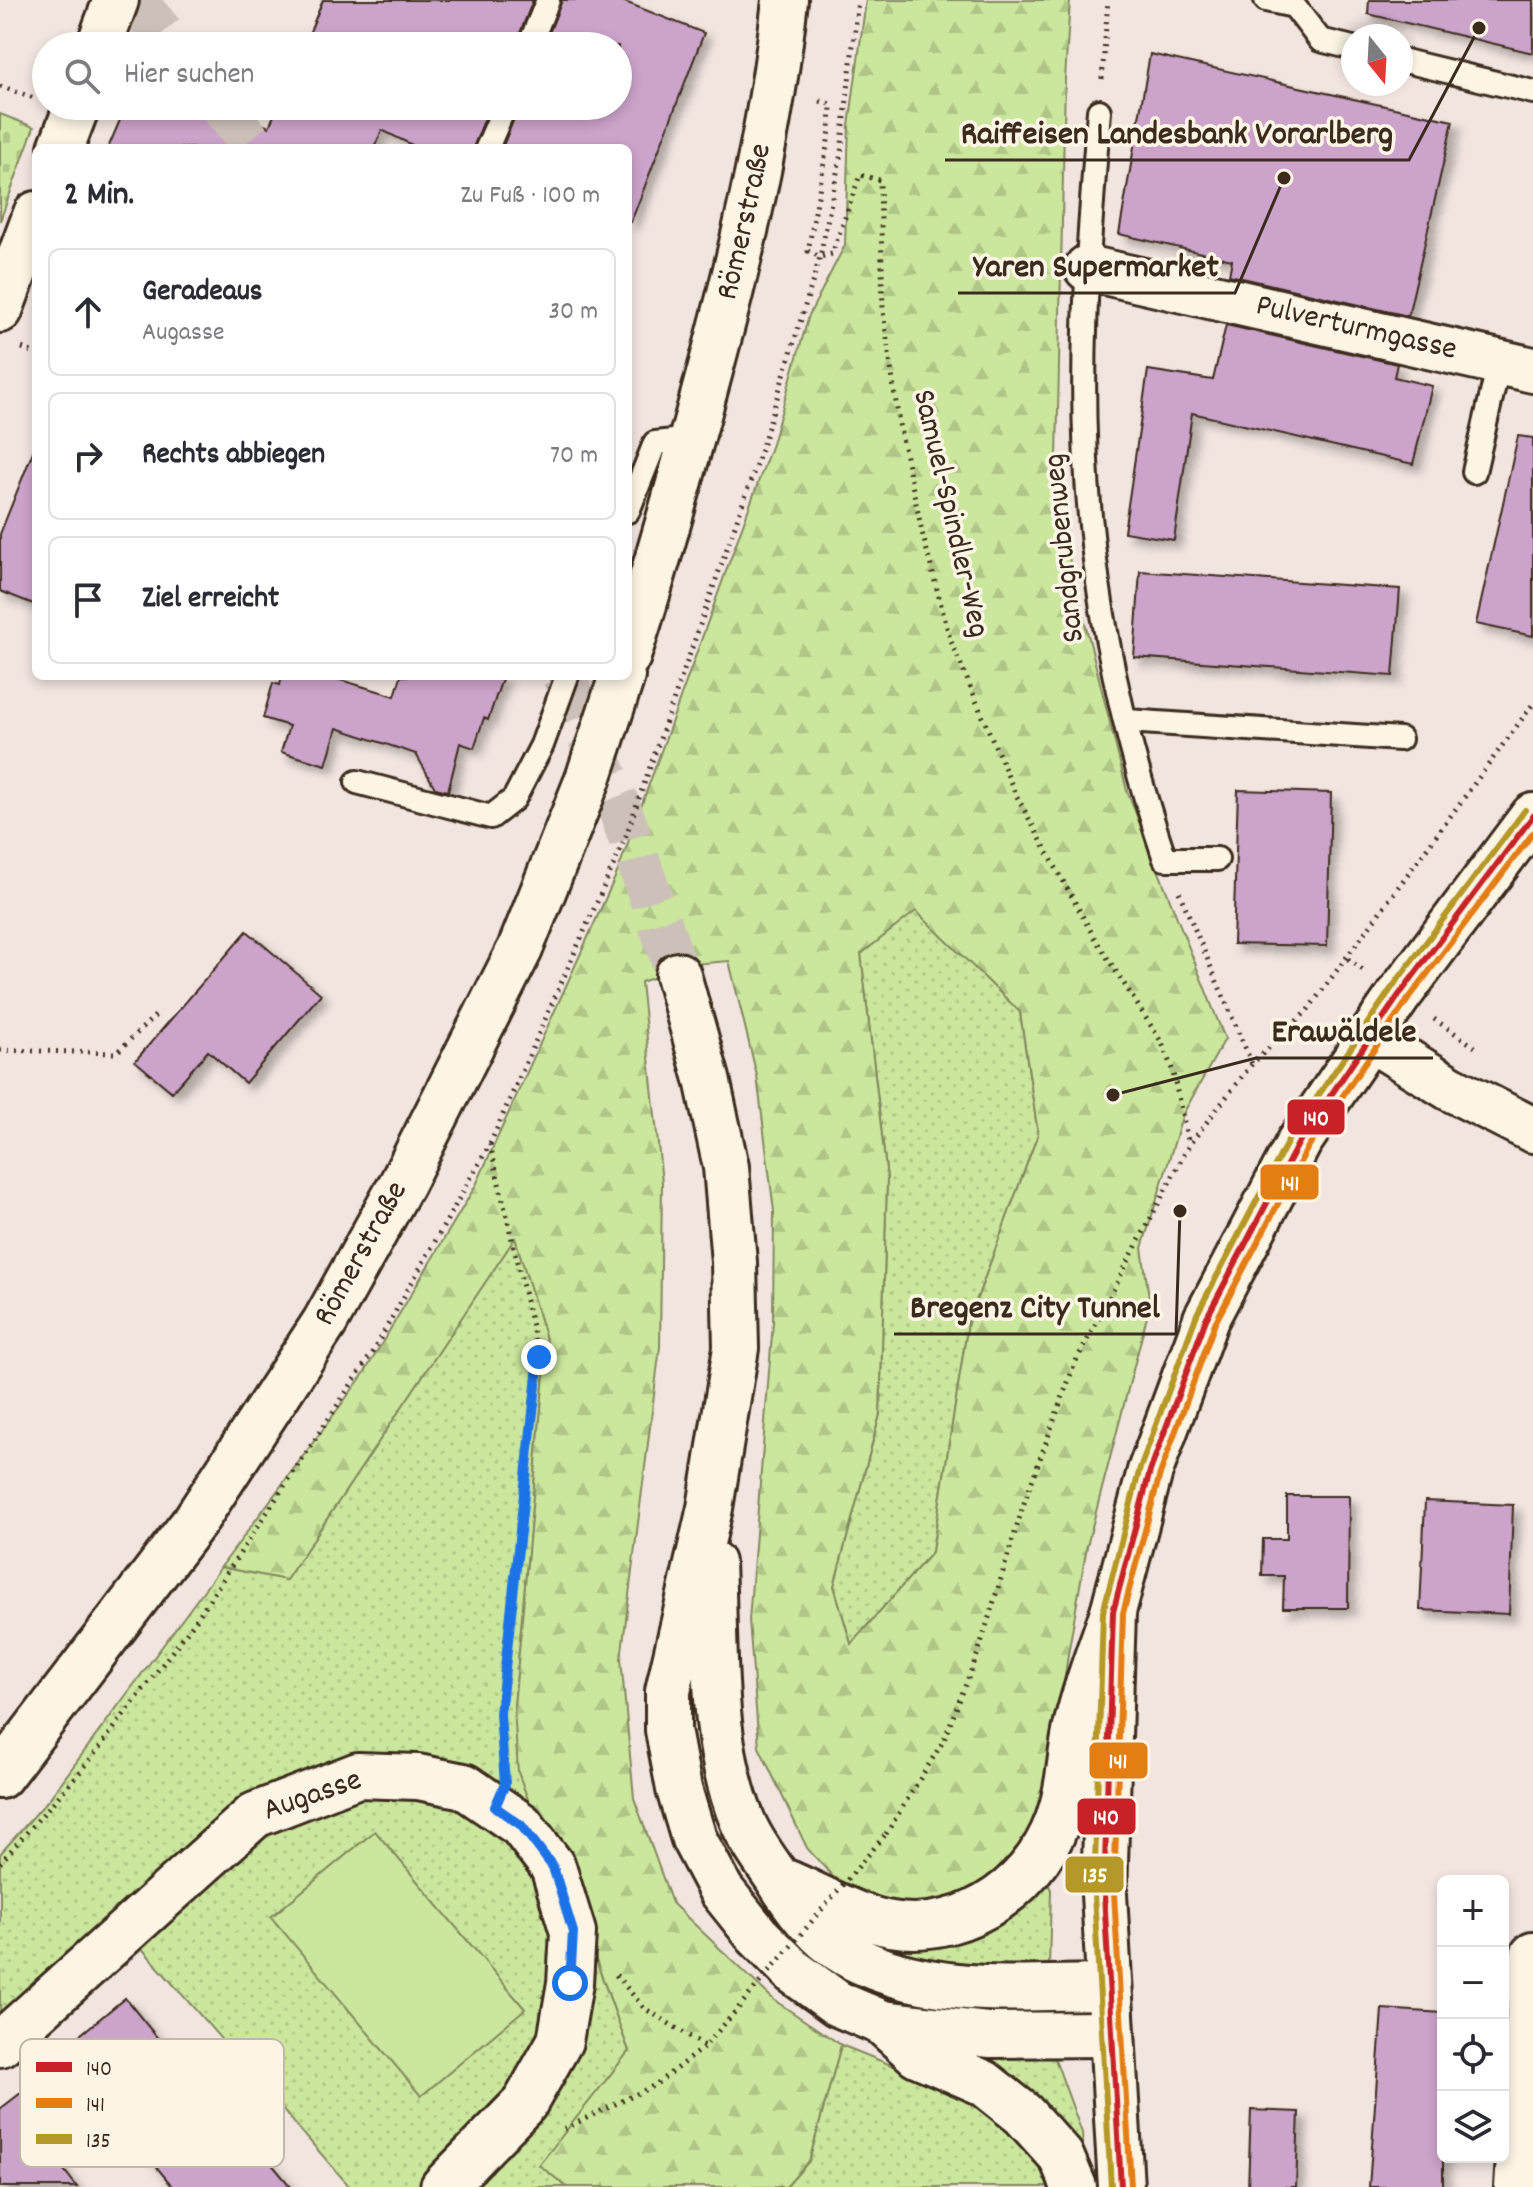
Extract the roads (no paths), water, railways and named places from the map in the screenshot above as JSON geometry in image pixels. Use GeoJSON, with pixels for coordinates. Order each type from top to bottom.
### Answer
{"type":"FeatureCollection","features":[{"type":"Feature","properties":{"kind":"main road"},"geometry":{"type":"LineString","coordinates":[[104,32],[116,0]]}},
{"type":"Feature","properties":{"kind":"main road","name":"Römerstraße"},"geometry":{"type":"LineString","coordinates":[[632,644],[659,560],[735,279],[771,99],[785,0]]}},
{"type":"Feature","properties":{"kind":"main road"},"geometry":{"type":"LineString","coordinates":[[63,144],[72,120]]}},
{"type":"Feature","properties":{"kind":"main road"},"geometry":{"type":"LineString","coordinates":[[0,310],[32,225]]}},
{"type":"Feature","properties":{"kind":"main road","name":"Pulverturmgasse"},"geometry":{"type":"LineString","coordinates":[[1087,268],[1516,366]]}},
{"type":"Feature","properties":{"kind":"main road","name":"Römerstraße"},"geometry":{"type":"LineString","coordinates":[[0,1776],[195,1521],[332,1308],[402,1183],[520,949],[588,779],[621,680]]}},
{"type":"Feature","properties":{"kind":"main road"},"geometry":{"type":"LineString","coordinates":[[778,1879],[845,1909],[891,1924],[934,1926],[966,1917],[997,1901],[1028,1871],[1047,1843],[1062,1809],[1077,1724],[1113,1612],[1150,1471],[1206,1319],[1299,1142],[1369,1038],[1533,816]]}},
{"type":"Feature","properties":{"kind":"main road"},"geometry":{"type":"LineString","coordinates":[[678,975],[707,1079],[726,1167],[734,1262],[736,1348],[710,1508],[668,1691],[668,1730],[676,1775],[694,1839],[721,1890],[757,1935],[794,1972],[838,2004],[883,2023],[989,2035],[1112,2034]]}},
{"type":"Feature","properties":{"kind":"main road"},"geometry":{"type":"LineString","coordinates":[[1369,1038],[1450,1088],[1533,1130]]}},
{"type":"Feature","properties":{"kind":"main road"},"geometry":{"type":"LineString","coordinates":[[710,1508],[717,1685],[722,1741],[734,1797],[744,1824],[802,1917],[835,1949],[908,1978],[961,1987],[1109,1987]]}},
{"type":"Feature","properties":{"kind":"main road"},"geometry":{"type":"LineString","coordinates":[[1113,1612],[1105,1857],[1121,2187]]}},
{"type":"Feature","properties":{"kind":"main road","name":"Augasse"},"geometry":{"type":"LineString","coordinates":[[0,2044],[255,1815],[358,1775],[418,1777],[464,1786],[521,1825],[553,1867],[573,1932],[570,1983],[560,2041],[525,2103],[443,2187]]}},
{"type":"Feature","properties":{"kind":"main road"},"geometry":{"type":"LineString","coordinates":[[1517,2187],[1533,1955]]}},
{"type":"Feature","properties":{"kind":"main road"},"geometry":{"type":"LineString","coordinates":[[883,2023],[917,2054],[984,2083],[1023,2114],[1061,2156],[1074,2187]]}},
{"type":"Feature","properties":{"kind":"lane"},"geometry":{"type":"LineString","coordinates":[[535,32],[548,0]]}},
{"type":"Feature","properties":{"kind":"lane"},"geometry":{"type":"LineString","coordinates":[[1266,0],[1294,6],[1320,40],[1341,45]]}},
{"type":"Feature","properties":{"kind":"lane"},"geometry":{"type":"LineString","coordinates":[[1413,63],[1533,92]]}},
{"type":"Feature","properties":{"kind":"lane","name":"Sandgrubenweg"},"geometry":{"type":"LineString","coordinates":[[1099,111],[1087,268],[1086,444],[1090,517],[1111,663],[1139,782],[1165,859],[1217,859]]}},
{"type":"Feature","properties":{"kind":"lane"},"geometry":{"type":"LineString","coordinates":[[489,144],[499,120]]}},
{"type":"Feature","properties":{"kind":"lane"},"geometry":{"type":"LineString","coordinates":[[1474,472],[1516,366]]}},
{"type":"Feature","properties":{"kind":"lane"},"geometry":{"type":"LineString","coordinates":[[632,501],[655,443],[692,439]]}},
{"type":"Feature","properties":{"kind":"lane"},"geometry":{"type":"LineString","coordinates":[[357,782],[491,817],[514,799],[542,745],[566,680]]}},
{"type":"Feature","properties":{"kind":"lane"},"geometry":{"type":"LineString","coordinates":[[1127,721],[1400,739]]}},
{"type":"Feature","properties":{"kind":"tunnel"},"geometry":{"type":"LineString","coordinates":[[134,0],[161,32]]}},
{"type":"Feature","properties":{"kind":"tunnel"},"geometry":{"type":"LineString","coordinates":[[233,120],[252,144]]}},
{"type":"Feature","properties":{"kind":"tunnel"},"geometry":{"type":"LineString","coordinates":[[566,680],[622,815],[678,975]]}},
{"type":"Feature","properties":{"kind":"place","name":"Raiffeisen Landesbank Vorarlberg"},"geometry":{"type":"Point","coordinates":[1479,28]}},
{"type":"Feature","properties":{"kind":"place","name":"Yaren Supermarket"},"geometry":{"type":"Point","coordinates":[1284,178]}},
{"type":"Feature","properties":{"kind":"place","name":"Erawäldele"},"geometry":{"type":"Point","coordinates":[1113,1095]}},
{"type":"Feature","properties":{"kind":"place","name":"Bregenz City Tunnel"},"geometry":{"type":"Point","coordinates":[1180,1211]}}]}
